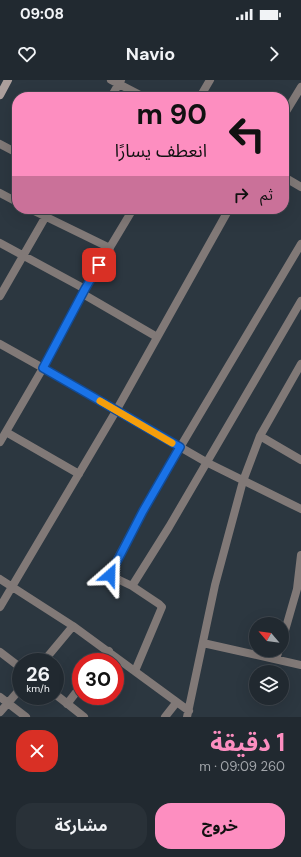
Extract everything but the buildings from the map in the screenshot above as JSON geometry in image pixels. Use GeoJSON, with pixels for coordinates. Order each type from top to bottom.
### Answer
{"type":"FeatureCollection","features":[{"type":"Feature","properties":{"kind":"street"},"geometry":{"type":"LineString","coordinates":[[0,95],[8,80]]}},
{"type":"Feature","properties":{"kind":"street"},"geometry":{"type":"LineString","coordinates":[[203,92],[210,80]]}},
{"type":"Feature","properties":{"kind":"street"},"geometry":{"type":"LineString","coordinates":[[113,92],[117,81],[136,92]]}},
{"type":"Feature","properties":{"kind":"street"},"geometry":{"type":"LineString","coordinates":[[289,107],[301,87]]}},
{"type":"Feature","properties":{"kind":"street"},"geometry":{"type":"LineString","coordinates":[[0,144],[12,150]]}},
{"type":"Feature","properties":{"kind":"street"},"geometry":{"type":"LineString","coordinates":[[289,180],[301,187]]}},
{"type":"Feature","properties":{"kind":"street"},"geometry":{"type":"LineString","coordinates":[[0,193],[12,199]]}},
{"type":"Feature","properties":{"kind":"street"},"geometry":{"type":"LineString","coordinates":[[40,214],[110,248]]}},
{"type":"Feature","properties":{"kind":"street"},"geometry":{"type":"LineString","coordinates":[[0,296],[48,214]]}},
{"type":"Feature","properties":{"kind":"street"},"geometry":{"type":"LineString","coordinates":[[0,442],[43,368],[84,291],[130,214]]}},
{"type":"Feature","properties":{"kind":"street"},"geometry":{"type":"LineString","coordinates":[[0,607],[11,586],[116,411],[226,214]]}},
{"type":"Feature","properties":{"kind":"street"},"geometry":{"type":"LineString","coordinates":[[0,243],[84,291],[157,337]]}},
{"type":"Feature","properties":{"kind":"street"},"geometry":{"type":"LineString","coordinates":[[135,671],[162,609],[159,604],[132,586],[111,576],[110,573],[143,511],[180,447],[301,244]]}},
{"type":"Feature","properties":{"kind":"street"},"geometry":{"type":"LineString","coordinates":[[132,586],[169,527],[301,301]]}},
{"type":"Feature","properties":{"kind":"street"},"geometry":{"type":"LineString","coordinates":[[0,344],[206,462],[301,509]]}},
{"type":"Feature","properties":{"kind":"street"},"geometry":{"type":"LineString","coordinates":[[188,714],[215,585],[243,481],[260,436],[301,364]]}},
{"type":"Feature","properties":{"kind":"street"},"geometry":{"type":"LineString","coordinates":[[6,432],[79,474]]}},
{"type":"Feature","properties":{"kind":"street"},"geometry":{"type":"LineString","coordinates":[[260,436],[301,460]]}},
{"type":"Feature","properties":{"kind":"street"},"geometry":{"type":"LineString","coordinates":[[289,620],[299,589],[301,555]]}},
{"type":"Feature","properties":{"kind":"street"},"geometry":{"type":"LineString","coordinates":[[0,580],[73,626],[135,671],[188,714]]}},
{"type":"Feature","properties":{"kind":"street"},"geometry":{"type":"LineString","coordinates":[[50,653],[73,626]]}},
{"type":"Feature","properties":{"kind":"street"},"geometry":{"type":"LineString","coordinates":[[203,643],[301,665]]}},
{"type":"Feature","properties":{"kind":"street"},"geometry":{"type":"LineString","coordinates":[[0,652],[12,661]]}},
{"type":"Feature","properties":{"kind":"street"},"geometry":{"type":"LineString","coordinates":[[0,697],[9,702],[26,717]]}},
{"type":"Feature","properties":{"kind":"street"},"geometry":{"type":"LineString","coordinates":[[0,712],[12,698]]}},
{"type":"Feature","properties":{"kind":"street"},"geometry":{"type":"LineString","coordinates":[[67,704],[72,698]]}},
{"type":"Feature","properties":{"kind":"street"},"geometry":{"type":"LineString","coordinates":[[64,702],[84,717]]}},
{"type":"Feature","properties":{"kind":"street"},"geometry":{"type":"LineString","coordinates":[[165,717],[176,703]]}},
{"type":"Feature","properties":{"kind":"slow traffic"},"geometry":{"type":"LineString","coordinates":[[100,401],[172,443]]}},
{"type":"Feature","properties":{"kind":"route"},"geometry":{"type":"LineString","coordinates":[[99,265],[43,368],[180,447],[143,511],[110,575]]}}]}
